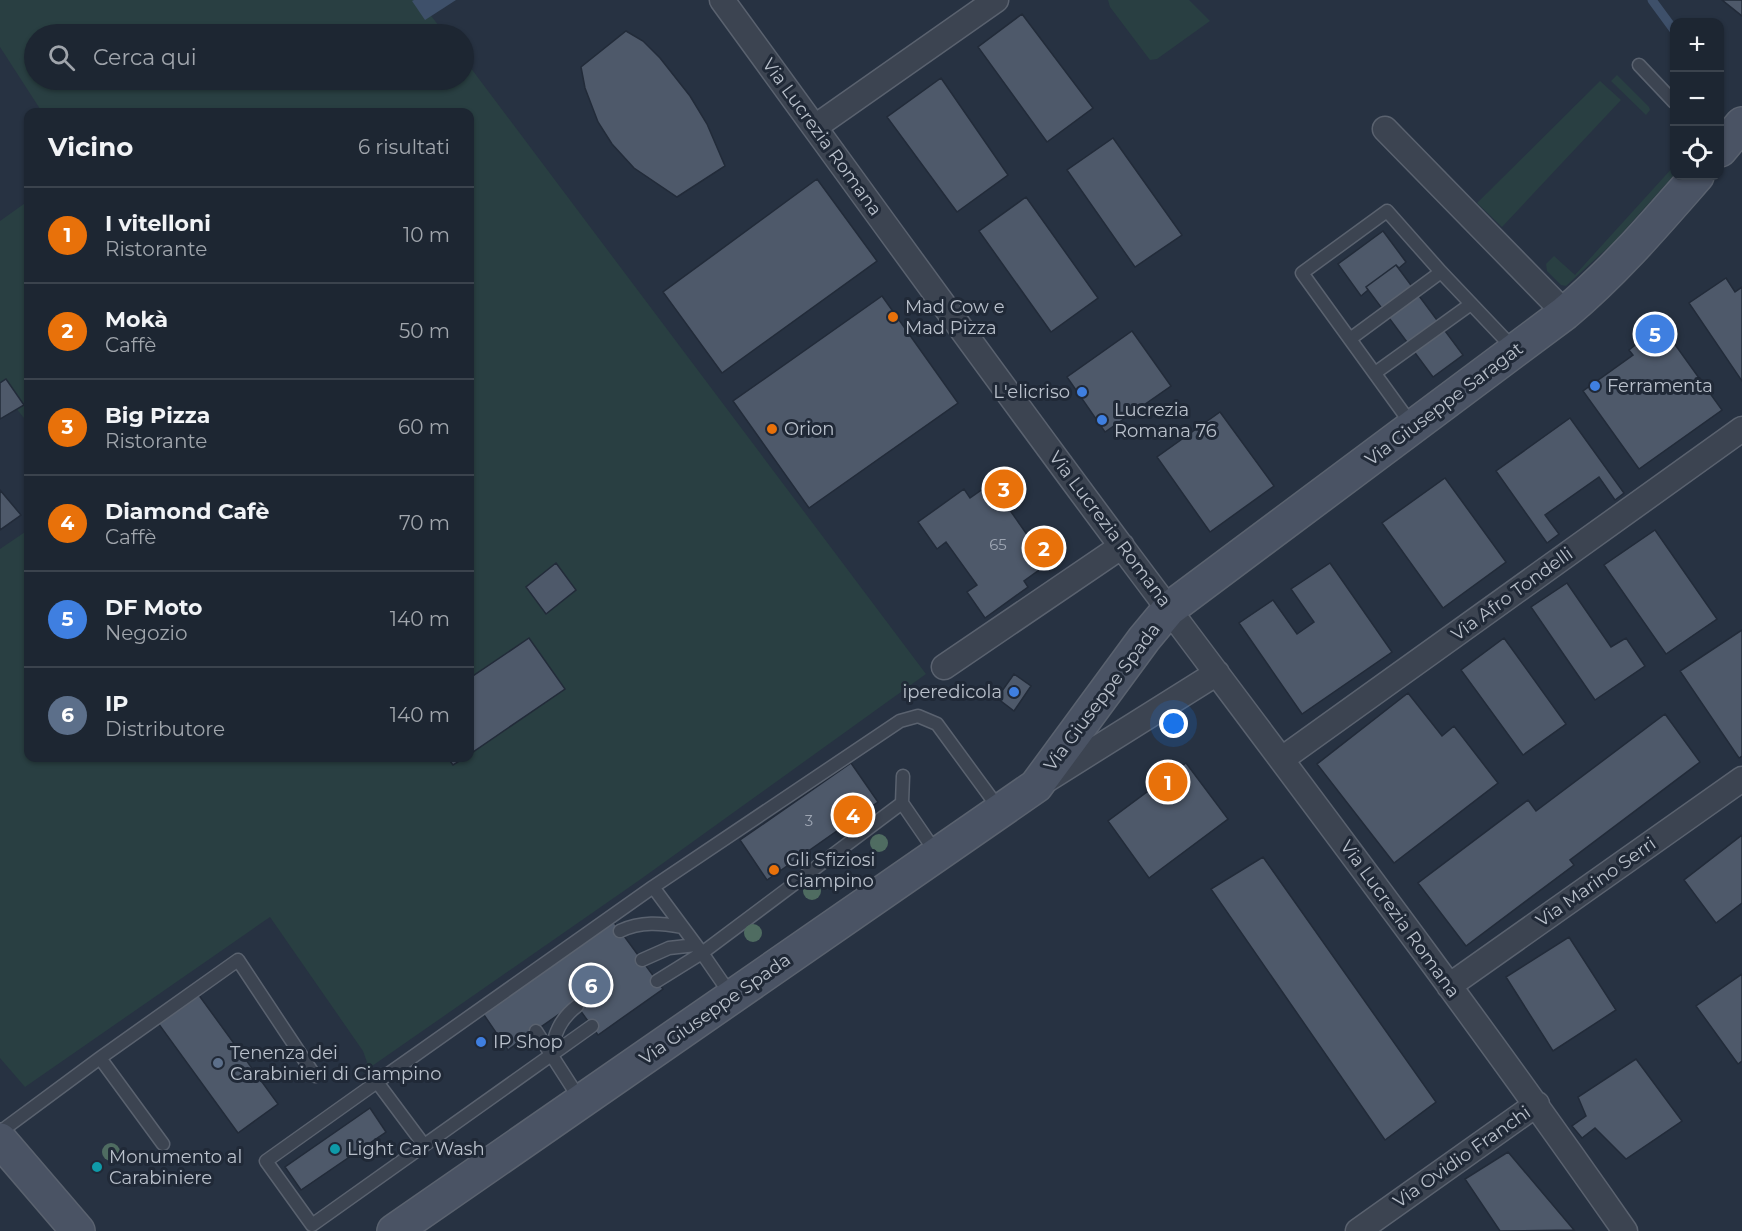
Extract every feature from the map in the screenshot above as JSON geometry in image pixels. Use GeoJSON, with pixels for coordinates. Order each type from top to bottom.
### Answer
{"type":"FeatureCollection","features":[{"type":"Feature","properties":{"kind":"street","name":"Via Lucrezia Romana"},"geometry":{"type":"LineString","coordinates":[[722,0],[1122,546],[1537,1104],[1625,1231]]}},
{"type":"Feature","properties":{"kind":"street"},"geometry":{"type":"LineString","coordinates":[[815,127],[996,0]]}},
{"type":"Feature","properties":{"kind":"street"},"geometry":{"type":"LineString","coordinates":[[1385,129],[1565,313]]}},
{"type":"Feature","properties":{"kind":"street","name":"Via Giuseppe Saragat"},"geometry":{"type":"LineString","coordinates":[[1169,609],[1565,313],[1626,257],[1693,180]]}},
{"type":"Feature","properties":{"kind":"street","name":"Via Afro Tondelli"},"geometry":{"type":"LineString","coordinates":[[1282,759],[1742,429]]}},
{"type":"Feature","properties":{"kind":"street"},"geometry":{"type":"LineString","coordinates":[[944,667],[1122,546]]}},
{"type":"Feature","properties":{"kind":"street","name":"Via Giuseppe Spada"},"geometry":{"type":"LineString","coordinates":[[1036,786],[1144,639],[1169,609]]}},
{"type":"Feature","properties":{"kind":"street","name":"Via Giuseppe Spada"},"geometry":{"type":"LineString","coordinates":[[394,1231],[1036,786],[1217,673]]}},
{"type":"Feature","properties":{"kind":"street","name":"Via Marino Serri"},"geometry":{"type":"LineString","coordinates":[[1449,986],[1742,779]]}},
{"type":"Feature","properties":{"kind":"street","name":"Via Ovidio Franchi"},"geometry":{"type":"LineString","coordinates":[[1358,1231],[1537,1104]]}},
{"type":"Feature","properties":{"kind":"street"},"geometry":{"type":"LineString","coordinates":[[0,1140],[78,1231]]}},
{"type":"Feature","properties":{"kind":"lane"},"geometry":{"type":"LineString","coordinates":[[1639,65],[1670,98]]}},
{"type":"Feature","properties":{"kind":"lane"},"geometry":{"type":"LineString","coordinates":[[1413,427],[1302,273],[1311,266],[1387,212],[1516,350]]}},
{"type":"Feature","properties":{"kind":"lane"},"geometry":{"type":"LineString","coordinates":[[1350,339],[1441,272]]}},
{"type":"Feature","properties":{"kind":"lane"},"geometry":{"type":"LineString","coordinates":[[1375,373],[1471,304]]}},
{"type":"Feature","properties":{"kind":"lane"},"geometry":{"type":"LineString","coordinates":[[592,1026],[312,1224],[266,1161],[653,887],[900,721],[918,716],[937,724],[1000,811]]}},
{"type":"Feature","properties":{"kind":"lane"},"geometry":{"type":"LineString","coordinates":[[903,776],[902,803],[937,854]]}},
{"type":"Feature","properties":{"kind":"lane"},"geometry":{"type":"LineString","coordinates":[[657,981],[902,803]]}},
{"type":"Feature","properties":{"kind":"lane"},"geometry":{"type":"LineString","coordinates":[[653,887],[732,997]]}},
{"type":"Feature","properties":{"kind":"lane"},"geometry":{"type":"LineString","coordinates":[[620,931],[653,923],[682,927]]}},
{"type":"Feature","properties":{"kind":"lane"},"geometry":{"type":"LineString","coordinates":[[642,960],[669,948],[699,949]]}},
{"type":"Feature","properties":{"kind":"lane"},"geometry":{"type":"LineString","coordinates":[[0,1132],[238,960],[315,1076]]}},
{"type":"Feature","properties":{"kind":"lane"},"geometry":{"type":"LineString","coordinates":[[551,1054],[557,1029],[570,1011],[577,1006]]}},
{"type":"Feature","properties":{"kind":"lane"},"geometry":{"type":"LineString","coordinates":[[536,1031],[581,1101]]}},
{"type":"Feature","properties":{"kind":"lane"},"geometry":{"type":"LineString","coordinates":[[100,1058],[163,1144]]}},
{"type":"Feature","properties":{"kind":"lane"},"geometry":{"type":"LineString","coordinates":[[377,1082],[424,1145]]}},
{"type":"Feature","properties":{"kind":"green space"},"geometry":{"type":"Polygon","coordinates":[[[0,0],[419,0],[437,24],[24,24],[24,84],[0,47],[0,0]]]}},
{"type":"Feature","properties":{"kind":"green space"},"geometry":{"type":"Polygon","coordinates":[[[1108,0],[1189,0],[1210,21],[1157,59],[1150,60],[1110,7],[1108,0]]]}},
{"type":"Feature","properties":{"kind":"green space"},"geometry":{"type":"Polygon","coordinates":[[[474,72],[926,674],[641,879],[362,1073],[367,1062],[363,1051],[270,917],[25,1087],[0,1058],[0,549],[24,533],[24,762],[474,762],[474,108],[39,108],[28,90],[474,90],[474,72]]]}},
{"type":"Feature","properties":{"kind":"green space"},"geometry":{"type":"Polygon","coordinates":[[[1617,75],[1649,107],[1650,110],[1646,115],[1611,81],[1617,75]]]}},
{"type":"Feature","properties":{"kind":"green space"},"geometry":{"type":"Polygon","coordinates":[[[1600,81],[1621,100],[1502,227],[1477,203],[1600,81]]]}},
{"type":"Feature","properties":{"kind":"green space"},"geometry":{"type":"Polygon","coordinates":[[[1670,170],[1670,179],[1614,242],[1566,286],[1561,285],[1547,271],[1546,264],[1554,256],[1575,275],[1670,170]]]}},
{"type":"Feature","properties":{"kind":"green space"},"geometry":{"type":"Polygon","coordinates":[[[24,204],[24,418],[0,388],[0,221],[24,204]]]}},
{"type":"Feature","properties":{"kind":"water"},"geometry":{"type":"Polygon","coordinates":[[[456,0],[425,20],[412,1],[456,0]]]}},
{"type":"Feature","properties":{"kind":"building"},"geometry":{"type":"Polygon","coordinates":[[[1722,0],[1742,0],[1742,16],[1722,0]]]}},
{"type":"Feature","properties":{"kind":"building"},"geometry":{"type":"Polygon","coordinates":[[[1022,14],[1093,108],[1047,142],[978,47],[1022,14]]]}},
{"type":"Feature","properties":{"kind":"building"},"geometry":{"type":"Polygon","coordinates":[[[626,31],[643,41],[660,58],[690,96],[707,124],[725,166],[677,197],[634,168],[612,144],[598,122],[585,88],[581,67],[626,31]]]}},
{"type":"Feature","properties":{"kind":"building"},"geometry":{"type":"Polygon","coordinates":[[[941,78],[1008,175],[957,212],[887,117],[941,78]]]}},
{"type":"Feature","properties":{"kind":"building"},"geometry":{"type":"Polygon","coordinates":[[[1113,138],[1182,235],[1135,267],[1067,170],[1113,138]]]}},
{"type":"Feature","properties":{"kind":"building"},"geometry":{"type":"Polygon","coordinates":[[[817,179],[877,261],[722,373],[663,292],[817,179]]]}},
{"type":"Feature","properties":{"kind":"building"},"geometry":{"type":"Polygon","coordinates":[[[1026,197],[1098,298],[1051,332],[979,231],[1026,197]]]}},
{"type":"Feature","properties":{"kind":"building"},"geometry":{"type":"Polygon","coordinates":[[[1383,231],[1406,262],[1399,268],[1396,265],[1366,287],[1368,290],[1361,296],[1338,264],[1383,231]]]}},
{"type":"Feature","properties":{"kind":"building"},"geometry":{"type":"Polygon","coordinates":[[[1396,265],[1463,355],[1433,377],[1366,287],[1396,265]]]}},
{"type":"Feature","properties":{"kind":"building"},"geometry":{"type":"Polygon","coordinates":[[[1726,278],[1735,292],[1742,287],[1742,381],[1689,303],[1726,278]]]}},
{"type":"Feature","properties":{"kind":"building"},"geometry":{"type":"Polygon","coordinates":[[[882,296],[958,403],[809,508],[733,401],[882,296]]]}},
{"type":"Feature","properties":{"kind":"building"},"geometry":{"type":"Polygon","coordinates":[[[1661,325],[1722,410],[1639,469],[1583,391],[1633,355],[1629,350],[1661,325]]]}},
{"type":"Feature","properties":{"kind":"building"},"geometry":{"type":"Polygon","coordinates":[[[1132,331],[1171,386],[1105,432],[1067,377],[1132,331]]]}},
{"type":"Feature","properties":{"kind":"building"},"geometry":{"type":"Polygon","coordinates":[[[6,379],[24,405],[0,419],[0,383],[6,379]]]}},
{"type":"Feature","properties":{"kind":"building"},"geometry":{"type":"Polygon","coordinates":[[[1220,412],[1274,486],[1210,532],[1157,457],[1220,412]]]}},
{"type":"Feature","properties":{"kind":"building"},"geometry":{"type":"Polygon","coordinates":[[[1570,418],[1624,493],[1615,500],[1599,477],[1545,515],[1559,534],[1547,543],[1496,471],[1570,418]]]}},
{"type":"Feature","properties":{"kind":"building"},"geometry":{"type":"Polygon","coordinates":[[[1000,477],[1016,499],[1007,506],[1030,539],[1039,533],[1057,557],[1024,581],[1028,587],[985,618],[967,592],[977,585],[946,542],[937,549],[918,522],[964,489],[970,498],[1000,477]]]}},
{"type":"Feature","properties":{"kind":"building"},"geometry":{"type":"Polygon","coordinates":[[[1445,478],[1506,562],[1443,608],[1382,523],[1445,478]]]}},
{"type":"Feature","properties":{"kind":"building"},"geometry":{"type":"Polygon","coordinates":[[[0,490],[21,515],[0,530],[0,490]]]}},
{"type":"Feature","properties":{"kind":"building"},"geometry":{"type":"Polygon","coordinates":[[[1655,530],[1717,619],[1666,654],[1604,565],[1655,530]]]}},
{"type":"Feature","properties":{"kind":"building"},"geometry":{"type":"Polygon","coordinates":[[[556,563],[576,590],[546,614],[526,587],[556,563]]]}},
{"type":"Feature","properties":{"kind":"building"},"geometry":{"type":"Polygon","coordinates":[[[1330,563],[1392,652],[1302,714],[1239,623],[1273,600],[1297,634],[1314,622],[1291,589],[1330,563]]]}},
{"type":"Feature","properties":{"kind":"building"},"geometry":{"type":"Polygon","coordinates":[[[1567,583],[1611,647],[1626,638],[1645,666],[1595,700],[1531,607],[1567,583]]]}},
{"type":"Feature","properties":{"kind":"building"},"geometry":{"type":"Polygon","coordinates":[[[1742,630],[1742,756],[1739,758],[1680,671],[1742,630]]]}},
{"type":"Feature","properties":{"kind":"building"},"geometry":{"type":"Polygon","coordinates":[[[529,638],[565,689],[474,751],[474,675],[529,638]]]}},
{"type":"Feature","properties":{"kind":"building"},"geometry":{"type":"Polygon","coordinates":[[[1504,638],[1566,724],[1523,755],[1461,670],[1504,638]]]}},
{"type":"Feature","properties":{"kind":"building","name":"iperedicola"},"geometry":{"type":"Polygon","coordinates":[[[1014,674],[1031,686],[1014,711],[997,698],[1014,674]]]}},
{"type":"Feature","properties":{"kind":"building"},"geometry":{"type":"Polygon","coordinates":[[[1408,693],[1442,736],[1454,726],[1498,783],[1394,863],[1317,764],[1408,693]]]}},
{"type":"Feature","properties":{"kind":"building"},"geometry":{"type":"Polygon","coordinates":[[[1665,714],[1700,762],[1570,860],[1574,865],[1466,946],[1418,883],[1528,800],[1536,811],[1665,714]]]}},
{"type":"Feature","properties":{"kind":"building"},"geometry":{"type":"Polygon","coordinates":[[[851,763],[878,802],[767,880],[740,840],[851,763]]]}},
{"type":"Feature","properties":{"kind":"building"},"geometry":{"type":"Polygon","coordinates":[[[1186,763],[1228,819],[1149,878],[1108,821],[1186,763]]]}},
{"type":"Feature","properties":{"kind":"building"},"geometry":{"type":"Polygon","coordinates":[[[1742,835],[1742,903],[1716,923],[1684,880],[1742,835]]]}},
{"type":"Feature","properties":{"kind":"building"},"geometry":{"type":"Polygon","coordinates":[[[1263,857],[1436,1102],[1385,1140],[1211,889],[1263,857]]]}},
{"type":"Feature","properties":{"kind":"building"},"geometry":{"type":"Polygon","coordinates":[[[613,921],[663,989],[598,1035],[575,1003],[508,1050],[482,1012],[613,921]]]}},
{"type":"Feature","properties":{"kind":"building"},"geometry":{"type":"Polygon","coordinates":[[[1569,937],[1616,1010],[1553,1051],[1506,977],[1569,937]]]}},
{"type":"Feature","properties":{"kind":"building"},"geometry":{"type":"Polygon","coordinates":[[[1742,974],[1742,1061],[1738,1064],[1696,1006],[1742,974]]]}},
{"type":"Feature","properties":{"kind":"building","name":"Tenenza dei Carabinieri di Ciampino"},"geometry":{"type":"Polygon","coordinates":[[[198,994],[278,1104],[238,1133],[158,1023],[198,994]]]}},
{"type":"Feature","properties":{"kind":"building"},"geometry":{"type":"Polygon","coordinates":[[[1636,1059],[1682,1121],[1626,1159],[1595,1128],[1582,1138],[1572,1126],[1586,1116],[1578,1097],[1636,1059]]]}},
{"type":"Feature","properties":{"kind":"building","name":"Light Car Wash"},"geometry":{"type":"Polygon","coordinates":[[[370,1108],[386,1132],[301,1190],[285,1167],[370,1108]]]}},
{"type":"Feature","properties":{"kind":"building"},"geometry":{"type":"Polygon","coordinates":[[[1508,1152],[1574,1230],[1500,1231],[1465,1179],[1508,1152]]]}},
{"type":"Feature","properties":{"kind":"waterway"},"geometry":{"type":"LineString","coordinates":[[1652,0],[1670,25]]}},
{"type":"Feature","properties":{"kind":"place","name":"Mad Cow e Mad Pizza"},"geometry":{"type":"Point","coordinates":[893,317]}},
{"type":"Feature","properties":{"kind":"place","name":"DF Moto"},"geometry":{"type":"Point","coordinates":[1655,334]}},
{"type":"Feature","properties":{"kind":"place","name":"Ferramenta"},"geometry":{"type":"Point","coordinates":[1595,386]}},
{"type":"Feature","properties":{"kind":"place","name":"L'elicriso"},"geometry":{"type":"Point","coordinates":[1082,392]}},
{"type":"Feature","properties":{"kind":"place","name":"Lucrezia Romana 76"},"geometry":{"type":"Point","coordinates":[1102,420]}},
{"type":"Feature","properties":{"kind":"place","name":"Orion"},"geometry":{"type":"Point","coordinates":[772,429]}},
{"type":"Feature","properties":{"kind":"place","name":"Big Pizza"},"geometry":{"type":"Point","coordinates":[1004,489]}},
{"type":"Feature","properties":{"kind":"place","name":"Mokà"},"geometry":{"type":"Point","coordinates":[1044,548]}},
{"type":"Feature","properties":{"kind":"place","name":"iperedicola"},"geometry":{"type":"Point","coordinates":[1014,692]}},
{"type":"Feature","properties":{"kind":"place","name":"I vitelloni"},"geometry":{"type":"Point","coordinates":[1168,782]}},
{"type":"Feature","properties":{"kind":"place","name":"Diamond Cafè"},"geometry":{"type":"Point","coordinates":[853,815]}},
{"type":"Feature","properties":{"kind":"place","name":"Gli Sfiziosi Ciampino"},"geometry":{"type":"Point","coordinates":[774,870]}},
{"type":"Feature","properties":{"kind":"place","name":"IP"},"geometry":{"type":"Point","coordinates":[591,985]}},
{"type":"Feature","properties":{"kind":"place","name":"IP Shop"},"geometry":{"type":"Point","coordinates":[481,1042]}},
{"type":"Feature","properties":{"kind":"place","name":"Tenenza dei Carabinieri di Ciampino"},"geometry":{"type":"Point","coordinates":[218,1063]}},
{"type":"Feature","properties":{"kind":"place","name":"Light Car Wash"},"geometry":{"type":"Point","coordinates":[335,1149]}},
{"type":"Feature","properties":{"kind":"place","name":"Monumento al Carabiniere"},"geometry":{"type":"Point","coordinates":[97,1167]}}]}
